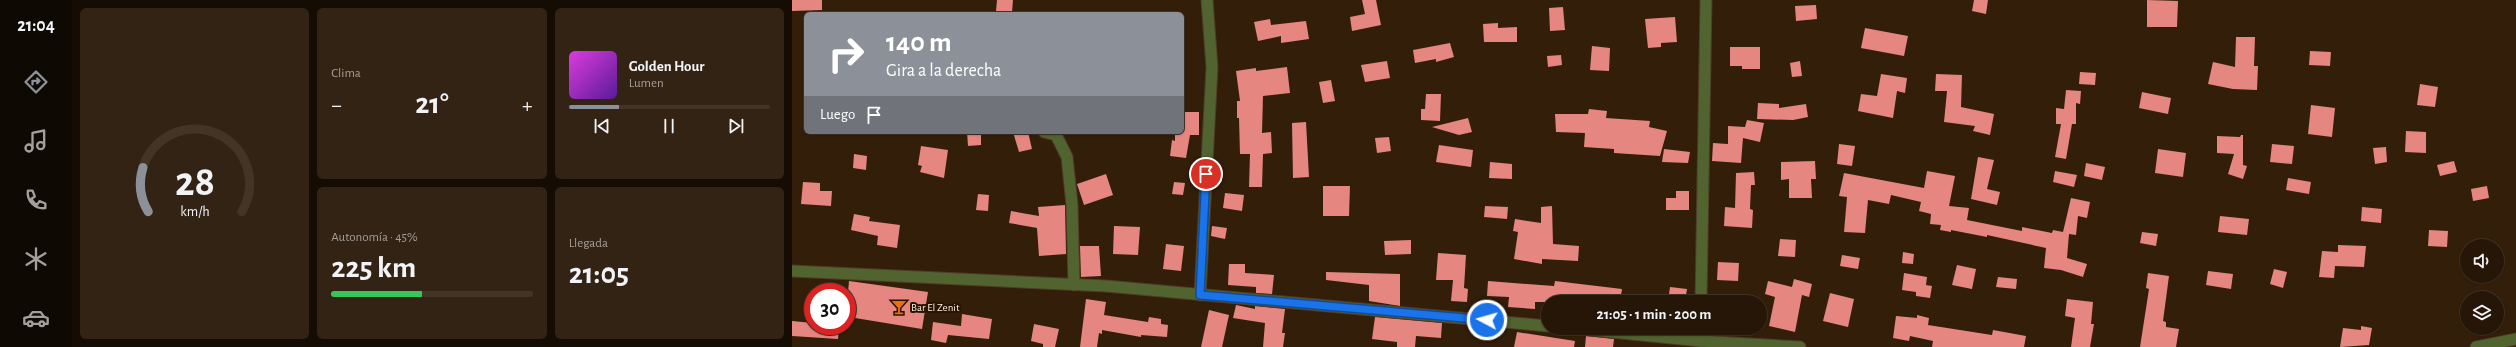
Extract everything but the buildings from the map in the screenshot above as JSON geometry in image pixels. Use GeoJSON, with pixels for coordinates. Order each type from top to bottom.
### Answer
{"type":"FeatureCollection","features":[{"type":"Feature","properties":{"kind":"street"},"geometry":{"type":"LineString","coordinates":[[1200,295],[1212,68],[1207,0]]}},
{"type":"Feature","properties":{"kind":"street"},"geometry":{"type":"LineString","coordinates":[[1701,295],[1706,0]]}},
{"type":"Feature","properties":{"kind":"street"},"geometry":{"type":"LineString","coordinates":[[1052,134],[1056,135],[1067,157],[1072,205],[1074,285]]}},
{"type":"Feature","properties":{"kind":"street"},"geometry":{"type":"LineString","coordinates":[[792,271],[1074,285],[1365,308],[1541,325]]}},
{"type":"Feature","properties":{"kind":"street"},"geometry":{"type":"LineString","coordinates":[[1641,335],[1701,341],[1800,347]]}},
{"type":"Feature","properties":{"kind":"street"},"geometry":{"type":"LineString","coordinates":[[1701,335],[1701,341]]}},
{"type":"Feature","properties":{"kind":"street"},"geometry":{"type":"LineString","coordinates":[[2476,347],[2516,339]]}},
{"type":"Feature","properties":{"kind":"place","name":"Bar El Zenit"},"geometry":{"type":"Point","coordinates":[899,307]}},
{"type":"Feature","properties":{"kind":"route"},"geometry":{"type":"LineString","coordinates":[[1206,174],[1200,295],[1365,308],[1487,320]]}}]}
